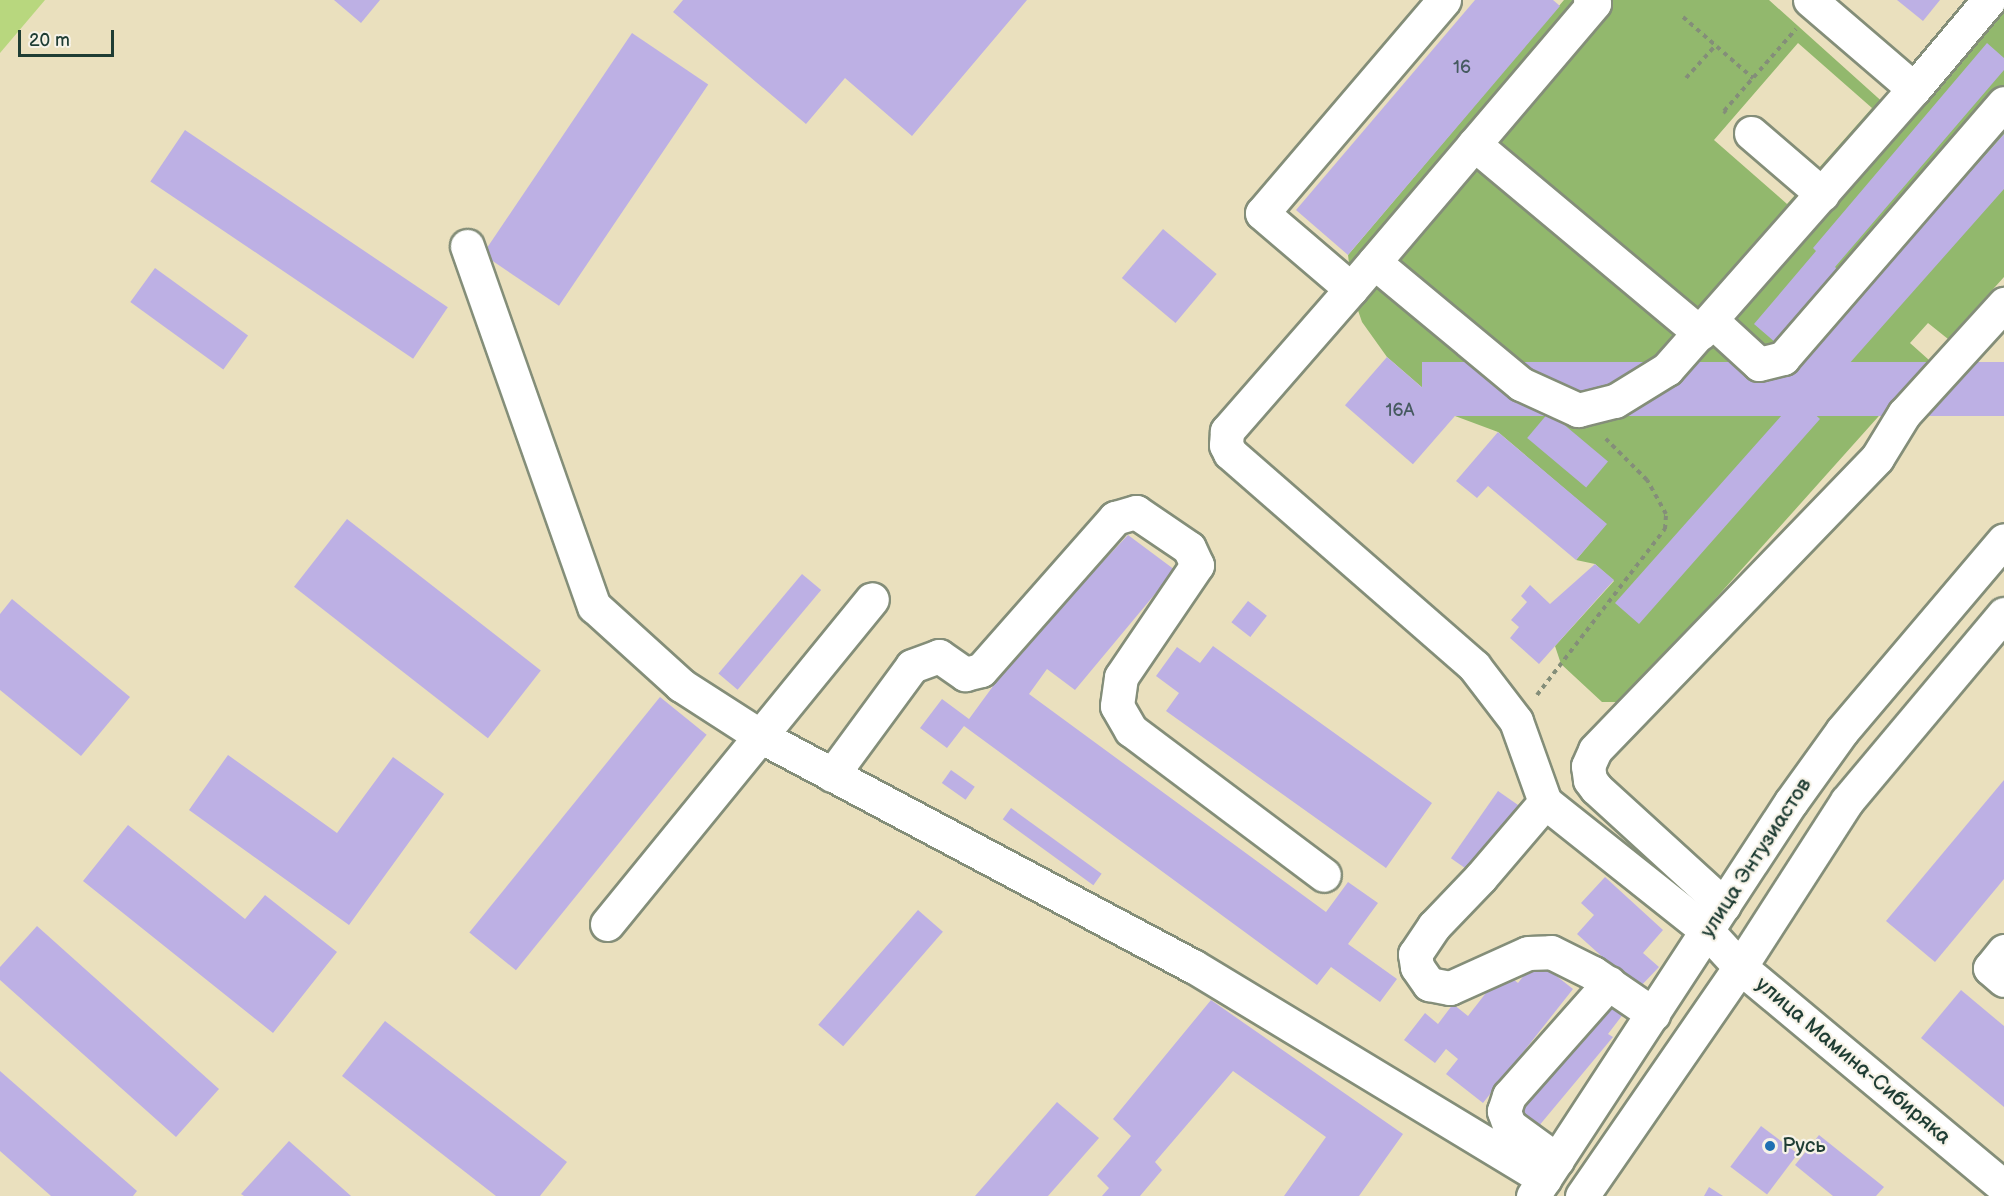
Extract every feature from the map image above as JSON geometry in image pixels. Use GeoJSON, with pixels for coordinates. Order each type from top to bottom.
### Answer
{"type":"FeatureCollection","features":[{"type":"Feature","properties":{"kind":"main road"},"geometry":{"type":"LineString","coordinates":[[1351,289],[1262,213],[1444,0]]}},
{"type":"Feature","properties":{"kind":"main road"},"geometry":{"type":"LineString","coordinates":[[1590,0],[1594,3],[1227,431],[1226,445],[1230,453],[1474,666],[1516,722],[1545,802],[1716,918]]}},
{"type":"Feature","properties":{"kind":"main road"},"geometry":{"type":"LineString","coordinates":[[1374,262],[1521,384],[1578,410],[1615,401],[1667,369],[1914,89],[1989,0]]}},
{"type":"Feature","properties":{"kind":"main road"},"geometry":{"type":"LineString","coordinates":[[1813,3],[1914,89]]}},
{"type":"Feature","properties":{"kind":"main road"},"geometry":{"type":"LineString","coordinates":[[1474,144],[1705,327],[1759,364],[1783,358],[2004,103]]}},
{"type":"Feature","properties":{"kind":"main road"},"geometry":{"type":"LineString","coordinates":[[1742,125],[1822,194]]}},
{"type":"Feature","properties":{"kind":"main road"},"geometry":{"type":"LineString","coordinates":[[467,246],[594,606],[681,685],[760,736],[1193,966],[1545,1178]]}},
{"type":"Feature","properties":{"kind":"main road"},"geometry":{"type":"LineString","coordinates":[[1716,918],[1590,780],[1588,766],[1595,750],[1877,458],[1904,414],[2004,304]]}},
{"type":"Feature","properties":{"kind":"main road"},"geometry":{"type":"LineString","coordinates":[[832,775],[912,666],[939,656],[965,674],[981,670],[1114,518],[1136,512],[1189,548],[1197,565],[1121,677],[1117,706],[1131,730],[1324,875]]}},
{"type":"Feature","properties":{"kind":"main road","name":"улица Энтузиастов"},"geometry":{"type":"LineString","coordinates":[[1545,1178],[1791,802],[1842,731],[2004,540]]}},
{"type":"Feature","properties":{"kind":"main road"},"geometry":{"type":"LineString","coordinates":[[607,924],[872,599]]}},
{"type":"Feature","properties":{"kind":"main road"},"geometry":{"type":"LineString","coordinates":[[1582,1196],[1740,967],[1847,801],[2004,614]]}},
{"type":"Feature","properties":{"kind":"main road"},"geometry":{"type":"LineString","coordinates":[[1545,802],[1481,877],[1434,926],[1415,954],[1417,967],[1429,984],[1450,988],[1528,953],[1551,952],[1609,984],[1653,1014]]}},
{"type":"Feature","properties":{"kind":"main road","name":"улица Мамина-Сибиряка"},"geometry":{"type":"LineString","coordinates":[[1716,918],[1740,967],[2004,1187]]}},
{"type":"Feature","properties":{"kind":"main road"},"geometry":{"type":"LineString","coordinates":[[2004,951],[1990,968],[2004,980]]}},
{"type":"Feature","properties":{"kind":"main road"},"geometry":{"type":"LineString","coordinates":[[1545,1178],[1509,1125],[1504,1111],[1509,1096],[1609,984]]}},
{"type":"Feature","properties":{"kind":"path"},"geometry":{"type":"LineString","coordinates":[[1742,125],[1724,111],[1813,3]]}},
{"type":"Feature","properties":{"kind":"path"},"geometry":{"type":"LineString","coordinates":[[1683,16],[1753,78]]}},
{"type":"Feature","properties":{"kind":"path"},"geometry":{"type":"LineString","coordinates":[[1686,78],[1716,45]]}},
{"type":"Feature","properties":{"kind":"path"},"geometry":{"type":"LineString","coordinates":[[1516,722],[1665,529],[1666,514],[1647,480],[1578,410]]}},
{"type":"Feature","properties":{"kind":"green space"},"geometry":{"type":"Polygon","coordinates":[[[0,0],[45,0],[0,53],[0,0]]]}},
{"type":"Feature","properties":{"kind":"green space"},"geometry":{"type":"Polygon","coordinates":[[[1564,0],[1769,0],[1887,106],[2004,0],[2004,277],[1948,339],[1928,323],[1910,343],[1929,360],[1623,702],[1602,702],[1561,664],[1555,646],[1614,581],[1595,564],[1576,560],[1606,524],[1498,432],[1455,416],[1387,357],[1362,322],[1353,296],[1348,255],[1564,0]],[[1798,43],[1714,140],[1787,204],[1872,108],[1798,43]]]}},
{"type":"Feature","properties":{"kind":"building"},"geometry":{"type":"Polygon","coordinates":[[[334,0],[380,0],[361,23],[334,0]]]}},
{"type":"Feature","properties":{"kind":"building"},"geometry":{"type":"Polygon","coordinates":[[[683,0],[1027,0],[912,136],[845,78],[806,124],[673,12],[683,0]]]}},
{"type":"Feature","properties":{"kind":"building"},"geometry":{"type":"Polygon","coordinates":[[[1475,0],[1553,0],[1560,6],[1348,255],[1296,210],[1475,0]]]}},
{"type":"Feature","properties":{"kind":"building"},"geometry":{"type":"Polygon","coordinates":[[[1897,0],[1940,0],[1923,21],[1897,0]]]}},
{"type":"Feature","properties":{"kind":"building"},"geometry":{"type":"Polygon","coordinates":[[[632,33],[708,84],[559,306],[483,254],[632,33]]]}},
{"type":"Feature","properties":{"kind":"building"},"geometry":{"type":"Polygon","coordinates":[[[1987,43],[2004,58],[2004,70],[1835,267],[1838,270],[1776,343],[1754,324],[1816,251],[1813,248],[1987,43]]]}},
{"type":"Feature","properties":{"kind":"building"},"geometry":{"type":"Polygon","coordinates":[[[185,130],[448,307],[413,359],[150,181],[185,130]]]}},
{"type":"Feature","properties":{"kind":"building"},"geometry":{"type":"Polygon","coordinates":[[[2004,134],[2004,189],[1809,409],[1820,419],[1639,624],[1615,603],[1797,398],[1781,385],[2004,134]]]}},
{"type":"Feature","properties":{"kind":"building"},"geometry":{"type":"Polygon","coordinates":[[[1163,229],[1217,274],[1175,323],[1122,278],[1163,229]]]}},
{"type":"Feature","properties":{"kind":"building"},"geometry":{"type":"Polygon","coordinates":[[[155,268],[248,336],[223,370],[130,302],[155,268]]]}},
{"type":"Feature","properties":{"kind":"building"},"geometry":{"type":"Polygon","coordinates":[[[1387,357],[1455,416],[1413,464],[1345,405],[1387,357]]]}},
{"type":"Feature","properties":{"kind":"building"},"geometry":{"type":"Polygon","coordinates":[[[1422,362],[2004,362],[2004,416],[1422,416],[1422,362]]]}},
{"type":"Feature","properties":{"kind":"building"},"geometry":{"type":"Polygon","coordinates":[[[1549,412],[1608,461],[1586,488],[1527,438],[1549,412]]]}},
{"type":"Feature","properties":{"kind":"building"},"geometry":{"type":"Polygon","coordinates":[[[1498,432],[1607,524],[1576,560],[1488,486],[1477,498],[1456,481],[1498,432]]]}},
{"type":"Feature","properties":{"kind":"building"},"geometry":{"type":"Polygon","coordinates":[[[347,519],[541,670],[488,738],[294,587],[347,519]]]}},
{"type":"Feature","properties":{"kind":"building"},"geometry":{"type":"Polygon","coordinates":[[[1128,535],[1175,570],[1075,690],[1047,669],[1029,694],[1326,912],[1348,882],[1378,903],[1348,944],[1397,979],[1380,1002],[1331,967],[1317,985],[964,726],[947,748],[920,728],[942,699],[969,719],[1021,648],[1128,535]]]}},
{"type":"Feature","properties":{"kind":"building"},"geometry":{"type":"Polygon","coordinates":[[[1595,564],[1614,580],[1539,664],[1510,638],[1519,627],[1511,620],[1527,602],[1521,596],[1530,585],[1550,604],[1595,564]]]}},
{"type":"Feature","properties":{"kind":"building"},"geometry":{"type":"Polygon","coordinates":[[[802,574],[821,590],[738,690],[718,674],[802,574]]]}},
{"type":"Feature","properties":{"kind":"building"},"geometry":{"type":"Polygon","coordinates":[[[12,599],[130,697],[81,756],[0,690],[0,614],[12,599]]]}},
{"type":"Feature","properties":{"kind":"building"},"geometry":{"type":"Polygon","coordinates":[[[1248,601],[1267,616],[1250,637],[1231,622],[1248,601]]]}},
{"type":"Feature","properties":{"kind":"building"},"geometry":{"type":"Polygon","coordinates":[[[1213,646],[1432,803],[1386,868],[1166,711],[1179,693],[1156,676],[1177,647],[1200,663],[1213,646]]]}},
{"type":"Feature","properties":{"kind":"building"},"geometry":{"type":"Polygon","coordinates":[[[660,697],[707,735],[516,970],[469,932],[660,697]]]}},
{"type":"Feature","properties":{"kind":"building"},"geometry":{"type":"Polygon","coordinates":[[[228,755],[337,833],[393,757],[444,794],[349,925],[189,810],[228,755]]]}},
{"type":"Feature","properties":{"kind":"building"},"geometry":{"type":"Polygon","coordinates":[[[951,770],[975,787],[966,800],[942,783],[951,770]]]}},
{"type":"Feature","properties":{"kind":"building"},"geometry":{"type":"Polygon","coordinates":[[[2004,780],[2004,879],[1935,962],[1886,921],[2004,780]]]}},
{"type":"Feature","properties":{"kind":"building"},"geometry":{"type":"Polygon","coordinates":[[[1498,791],[1521,807],[1474,874],[1451,858],[1498,791]]]}},
{"type":"Feature","properties":{"kind":"building"},"geometry":{"type":"Polygon","coordinates":[[[1011,808],[1102,874],[1093,885],[1003,819],[1011,808]]]}},
{"type":"Feature","properties":{"kind":"building"},"geometry":{"type":"Polygon","coordinates":[[[128,825],[245,919],[265,895],[337,952],[273,1033],[83,881],[128,825]]]}},
{"type":"Feature","properties":{"kind":"building"},"geometry":{"type":"Polygon","coordinates":[[[1605,877],[1663,930],[1643,953],[1659,967],[1638,989],[1577,934],[1594,915],[1581,903],[1605,877]]]}},
{"type":"Feature","properties":{"kind":"building"},"geometry":{"type":"Polygon","coordinates":[[[918,910],[943,932],[843,1046],[818,1025],[918,910]]]}},
{"type":"Feature","properties":{"kind":"building"},"geometry":{"type":"Polygon","coordinates":[[[37,926],[219,1089],[176,1137],[0,980],[0,967],[37,926]]]}},
{"type":"Feature","properties":{"kind":"building"},"geometry":{"type":"Polygon","coordinates":[[[1536,960],[1573,989],[1483,1103],[1446,1074],[1458,1059],[1446,1049],[1435,1063],[1404,1040],[1425,1013],[1438,1024],[1453,1004],[1468,1016],[1503,971],[1518,983],[1536,960]]]}},
{"type":"Feature","properties":{"kind":"building"},"geometry":{"type":"Polygon","coordinates":[[[1961,990],[2004,1026],[2004,1107],[1921,1038],[1961,990]]]}},
{"type":"Feature","properties":{"kind":"building"},"geometry":{"type":"Polygon","coordinates":[[[1211,1000],[1403,1134],[1359,1196],[1284,1196],[1326,1137],[1233,1071],[1155,1162],[1162,1170],[1140,1196],[1102,1196],[1109,1188],[1097,1176],[1131,1136],[1113,1119],[1211,1000]]]}},
{"type":"Feature","properties":{"kind":"building"},"geometry":{"type":"Polygon","coordinates":[[[1610,1003],[1624,1013],[1608,1034],[1613,1037],[1538,1127],[1516,1109],[1610,1003]]]}},
{"type":"Feature","properties":{"kind":"building"},"geometry":{"type":"Polygon","coordinates":[[[385,1021],[567,1162],[540,1196],[496,1196],[342,1076],[385,1021]]]}},
{"type":"Feature","properties":{"kind":"building"},"geometry":{"type":"Polygon","coordinates":[[[0,1071],[137,1191],[133,1196],[51,1196],[0,1151],[0,1071]]]}},
{"type":"Feature","properties":{"kind":"building"},"geometry":{"type":"Polygon","coordinates":[[[1057,1102],[1099,1138],[1048,1196],[975,1196],[1057,1102]]]}},
{"type":"Feature","properties":{"kind":"building"},"geometry":{"type":"Polygon","coordinates":[[[1761,1126],[1798,1154],[1767,1194],[1730,1167],[1761,1126]]]}},
{"type":"Feature","properties":{"kind":"building"},"geometry":{"type":"Polygon","coordinates":[[[1819,1135],[1884,1187],[1876,1196],[1833,1196],[1795,1165],[1819,1135]]]}},
{"type":"Feature","properties":{"kind":"building"},"geometry":{"type":"Polygon","coordinates":[[[289,1141],[351,1196],[244,1196],[241,1194],[289,1141]]]}},
{"type":"Feature","properties":{"kind":"building"},"geometry":{"type":"Polygon","coordinates":[[[1709,1187],[1723,1196],[1704,1196],[1709,1187]]]}},
{"type":"Feature","properties":{"kind":"place","name":"Русь"},"geometry":{"type":"Point","coordinates":[1770,1146]}}]}
